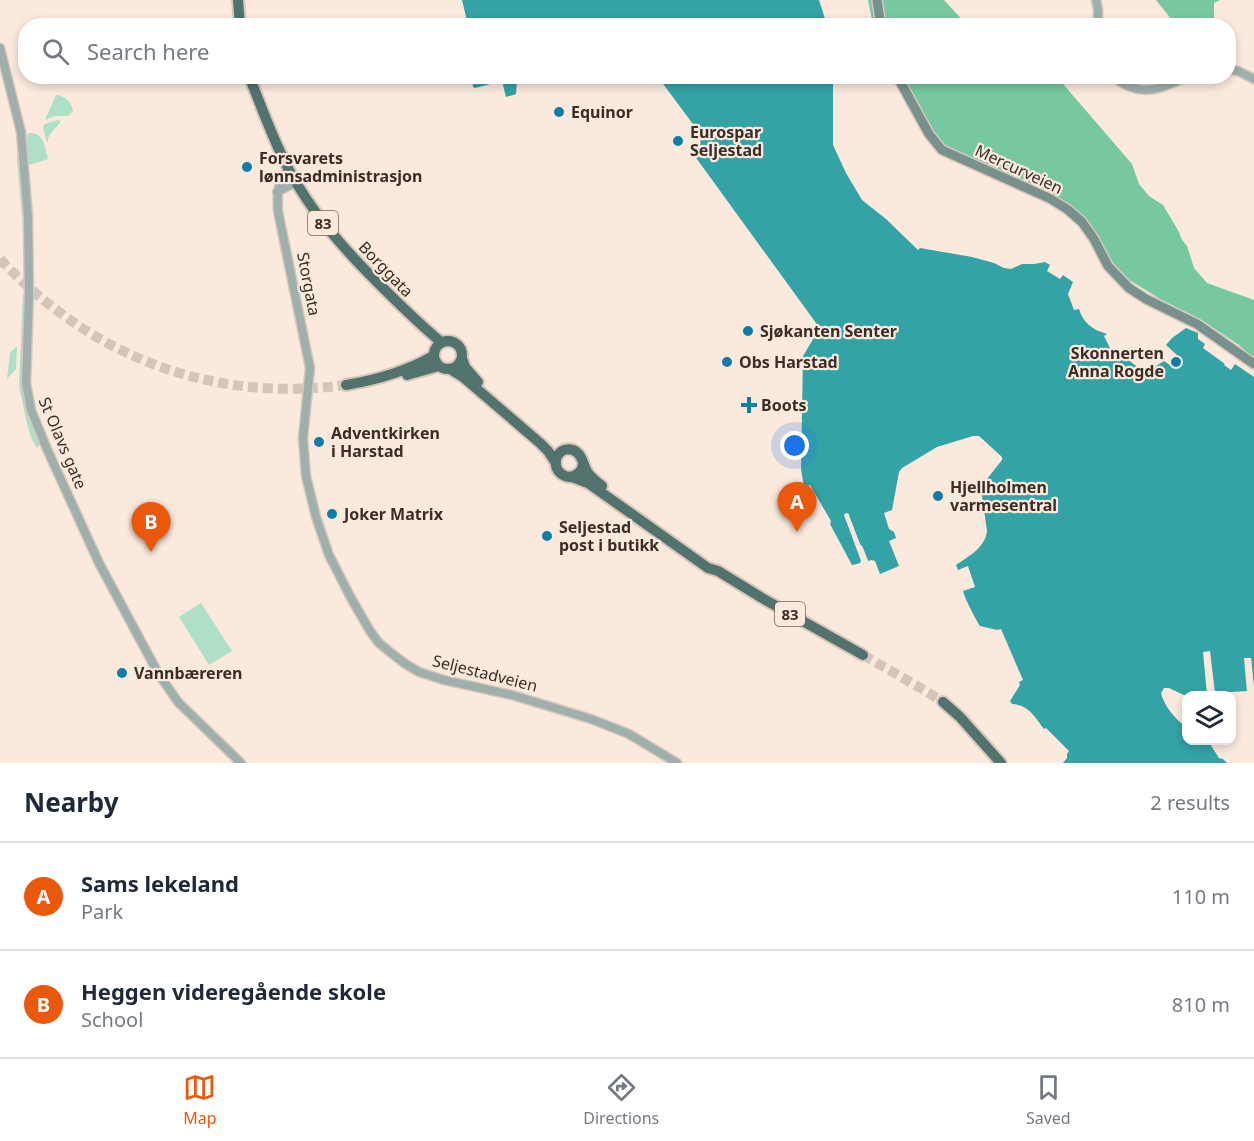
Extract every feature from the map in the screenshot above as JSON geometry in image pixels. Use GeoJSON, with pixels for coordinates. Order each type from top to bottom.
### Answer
{"type":"FeatureCollection","features":[{"type":"Feature","properties":{"kind":"highway"},"geometry":{"type":"LineString","coordinates":[[238,0],[239,18]]}},
{"type":"Feature","properties":{"kind":"highway","name":"83"},"geometry":{"type":"LineString","coordinates":[[252,84],[288,169],[296,182]]}},
{"type":"Feature","properties":{"kind":"highway","name":"Borggata"},"geometry":{"type":"LineString","coordinates":[[296,182],[318,216],[339,242],[413,319],[436,349]]}},
{"type":"Feature","properties":{"kind":"highway","name":"83"},"geometry":{"type":"LineString","coordinates":[[718,571],[712,563],[598,483],[591,477],[579,453],[566,450],[548,441],[474,378],[465,367],[462,352],[457,344],[448,340],[436,349],[435,362],[464,377],[540,443],[556,463],[560,474],[588,483],[708,568],[718,571],[863,655]]}},
{"type":"Feature","properties":{"kind":"highway"},"geometry":{"type":"LineString","coordinates":[[346,385],[378,379],[423,362],[436,349]]}},
{"type":"Feature","properties":{"kind":"highway"},"geometry":{"type":"LineString","coordinates":[[378,379],[390,380],[458,365],[462,358]]}},
{"type":"Feature","properties":{"kind":"highway"},"geometry":{"type":"LineString","coordinates":[[556,463],[559,454],[566,450]]}},
{"type":"Feature","properties":{"kind":"highway"},"geometry":{"type":"LineString","coordinates":[[572,477],[580,472],[583,464]]}},
{"type":"Feature","properties":{"kind":"highway"},"geometry":{"type":"LineString","coordinates":[[943,702],[960,717],[1001,763]]}},
{"type":"Feature","properties":{"kind":"main road"},"geometry":{"type":"LineString","coordinates":[[877,0],[880,18]]}},
{"type":"Feature","properties":{"kind":"main road","name":"Mercurveien"},"geometry":{"type":"LineString","coordinates":[[901,84],[929,134],[942,150],[1049,198],[1067,209],[1082,222],[1108,266],[1130,288],[1146,299],[1197,324],[1254,364]]}},
{"type":"Feature","properties":{"kind":"street"},"geometry":{"type":"LineString","coordinates":[[1096,0],[1098,18]]}},
{"type":"Feature","properties":{"kind":"street","name":"St Olavs gate"},"geometry":{"type":"LineString","coordinates":[[0,48],[21,132],[28,217],[29,293],[26,383],[34,417],[99,562],[158,673],[178,702],[241,763]]}},
{"type":"Feature","properties":{"kind":"street"},"geometry":{"type":"LineString","coordinates":[[1236,71],[1254,79]]}},
{"type":"Feature","properties":{"kind":"street"},"geometry":{"type":"LineString","coordinates":[[1122,84],[1142,90],[1171,84]]}},
{"type":"Feature","properties":{"kind":"street"},"geometry":{"type":"LineString","coordinates":[[277,192],[288,169]]}},
{"type":"Feature","properties":{"kind":"street"},"geometry":{"type":"LineString","coordinates":[[277,192],[296,182]]}},
{"type":"Feature","properties":{"kind":"street","name":"Storgata"},"geometry":{"type":"LineString","coordinates":[[277,192],[310,362],[310,382]]}},
{"type":"Feature","properties":{"kind":"street","name":"Seljestadveien"},"geometry":{"type":"LineString","coordinates":[[310,382],[303,450],[306,476],[316,517],[329,555],[346,590],[379,643],[404,663],[425,674],[517,696],[601,723],[629,734],[677,763]]}},
{"type":"Feature","properties":{"kind":"green space"},"geometry":{"type":"Polygon","coordinates":[[[868,0],[944,0],[961,18],[872,18],[868,0]]]}},
{"type":"Feature","properties":{"kind":"green space"},"geometry":{"type":"Polygon","coordinates":[[[1156,0],[1220,0],[1214,3],[1214,18],[1170,18],[1156,0]]]}},
{"type":"Feature","properties":{"kind":"green space"},"geometry":{"type":"Polygon","coordinates":[[[896,84],[1063,84],[1132,164],[1139,184],[1149,196],[1163,205],[1187,246],[1194,268],[1207,283],[1254,300],[1254,359],[1239,345],[1203,321],[1160,299],[1123,276],[1080,215],[945,148],[896,84]]]}},
{"type":"Feature","properties":{"kind":"green space"},"geometry":{"type":"Polygon","coordinates":[[[56,95],[68,100],[73,111],[68,116],[55,116],[45,120],[56,95]]]}},
{"type":"Feature","properties":{"kind":"green space"},"geometry":{"type":"Polygon","coordinates":[[[57,120],[61,121],[49,136],[47,143],[43,127],[57,120]]]}},
{"type":"Feature","properties":{"kind":"green space"},"geometry":{"type":"Polygon","coordinates":[[[29,133],[34,133],[41,138],[48,159],[26,166],[25,139],[29,133]]]}},
{"type":"Feature","properties":{"kind":"green space"},"geometry":{"type":"Polygon","coordinates":[[[17,147],[25,225],[23,228],[17,160],[17,147]]]}},
{"type":"Feature","properties":{"kind":"green space"},"geometry":{"type":"Polygon","coordinates":[[[23,292],[25,300],[23,374],[40,440],[37,448],[31,438],[19,386],[23,292]]]}},
{"type":"Feature","properties":{"kind":"green space"},"geometry":{"type":"Polygon","coordinates":[[[17,346],[16,369],[7,379],[10,353],[17,346]]]}},
{"type":"Feature","properties":{"kind":"green space"},"geometry":{"type":"Polygon","coordinates":[[[201,603],[232,651],[209,665],[179,617],[201,603]]]}},
{"type":"Feature","properties":{"kind":"water"},"geometry":{"type":"Polygon","coordinates":[[[462,0],[819,0],[825,18],[466,18],[462,0]]]}},
{"type":"Feature","properties":{"kind":"water"},"geometry":{"type":"Polygon","coordinates":[[[473,84],[490,84],[475,88],[473,84]]]}},
{"type":"Feature","properties":{"kind":"water"},"geometry":{"type":"Polygon","coordinates":[[[503,84],[517,84],[516,94],[506,97],[503,84]]]}},
{"type":"Feature","properties":{"kind":"water"},"geometry":{"type":"Polygon","coordinates":[[[663,84],[833,84],[833,145],[846,173],[862,200],[886,219],[918,250],[920,248],[972,257],[1011,269],[1022,264],[1045,262],[1050,265],[1047,271],[1060,279],[1063,275],[1073,282],[1068,294],[1074,310],[1079,309],[1089,325],[1107,334],[1104,336],[1112,352],[1118,357],[1121,354],[1140,369],[1148,371],[1164,361],[1170,365],[1178,356],[1166,345],[1186,328],[1198,333],[1198,339],[1205,344],[1203,348],[1224,365],[1231,370],[1235,364],[1254,377],[1254,688],[1251,658],[1245,658],[1248,691],[1215,691],[1210,651],[1203,652],[1207,691],[1182,691],[1182,694],[1164,688],[1161,693],[1171,712],[1182,724],[1182,745],[1211,745],[1219,758],[1227,763],[1063,763],[1069,751],[1046,728],[1044,729],[1027,709],[1012,704],[1010,701],[1020,685],[1019,682],[1023,680],[1001,629],[980,626],[978,623],[963,591],[975,587],[968,566],[958,570],[956,565],[976,551],[986,537],[981,489],[1002,460],[1002,457],[979,436],[937,447],[899,472],[892,510],[884,513],[889,529],[894,532],[896,538],[889,541],[899,566],[880,574],[875,561],[868,561],[848,513],[844,514],[862,561],[852,565],[830,524],[831,521],[810,485],[804,487],[801,469],[803,356],[812,341],[816,323],[694,155],[700,149],[701,135],[663,84]]]}},
{"type":"Feature","properties":{"kind":"pier"},"geometry":{"type":"Polygon","coordinates":[[[848,513],[868,561],[864,560],[860,563],[844,515],[848,513]]]}},
{"type":"Feature","properties":{"kind":"pier"},"geometry":{"type":"Polygon","coordinates":[[[1244,658],[1251,658],[1254,691],[1251,688],[1247,661],[1251,692],[1247,692],[1244,658]]]}},
{"type":"Feature","properties":{"kind":"tunnel"},"geometry":{"type":"LineString","coordinates":[[0,259],[36,293],[74,323],[114,347],[157,366],[201,379],[248,387],[296,389],[346,385]]}},
{"type":"Feature","properties":{"kind":"tunnel"},"geometry":{"type":"LineString","coordinates":[[863,655],[943,702]]}},
{"type":"Feature","properties":{"kind":"place","name":"Equinor"},"geometry":{"type":"Point","coordinates":[559,112]}},
{"type":"Feature","properties":{"kind":"place","name":"Eurospar Seljestad"},"geometry":{"type":"Point","coordinates":[678,141]}},
{"type":"Feature","properties":{"kind":"place","name":"Forsvarets lønnsadministrasjon"},"geometry":{"type":"Point","coordinates":[247,167]}},
{"type":"Feature","properties":{"kind":"place","name":"Sjøkanten Senter"},"geometry":{"type":"Point","coordinates":[748,331]}},
{"type":"Feature","properties":{"kind":"place","name":"Obs Harstad"},"geometry":{"type":"Point","coordinates":[727,362]}},
{"type":"Feature","properties":{"kind":"place","name":"Skonnerten Anna Rogde"},"geometry":{"type":"Point","coordinates":[1176,362]}},
{"type":"Feature","properties":{"kind":"place","name":"Boots"},"geometry":{"type":"Point","coordinates":[749,405]}},
{"type":"Feature","properties":{"kind":"place","name":"Adventkirken i Harstad"},"geometry":{"type":"Point","coordinates":[319,442]}},
{"type":"Feature","properties":{"kind":"place","name":"Hjellholmen varmesentral"},"geometry":{"type":"Point","coordinates":[938,496]}},
{"type":"Feature","properties":{"kind":"place","name":"Joker Matrix"},"geometry":{"type":"Point","coordinates":[332,514]}},
{"type":"Feature","properties":{"kind":"place","name":"Sams lekeland"},"geometry":{"type":"Point","coordinates":[797,532]}},
{"type":"Feature","properties":{"kind":"place","name":"Seljestad post i butikk"},"geometry":{"type":"Point","coordinates":[547,536]}},
{"type":"Feature","properties":{"kind":"place","name":"Heggen videregående skole"},"geometry":{"type":"Point","coordinates":[151,552]}},
{"type":"Feature","properties":{"kind":"place","name":"Vannbæreren"},"geometry":{"type":"Point","coordinates":[122,673]}}]}
